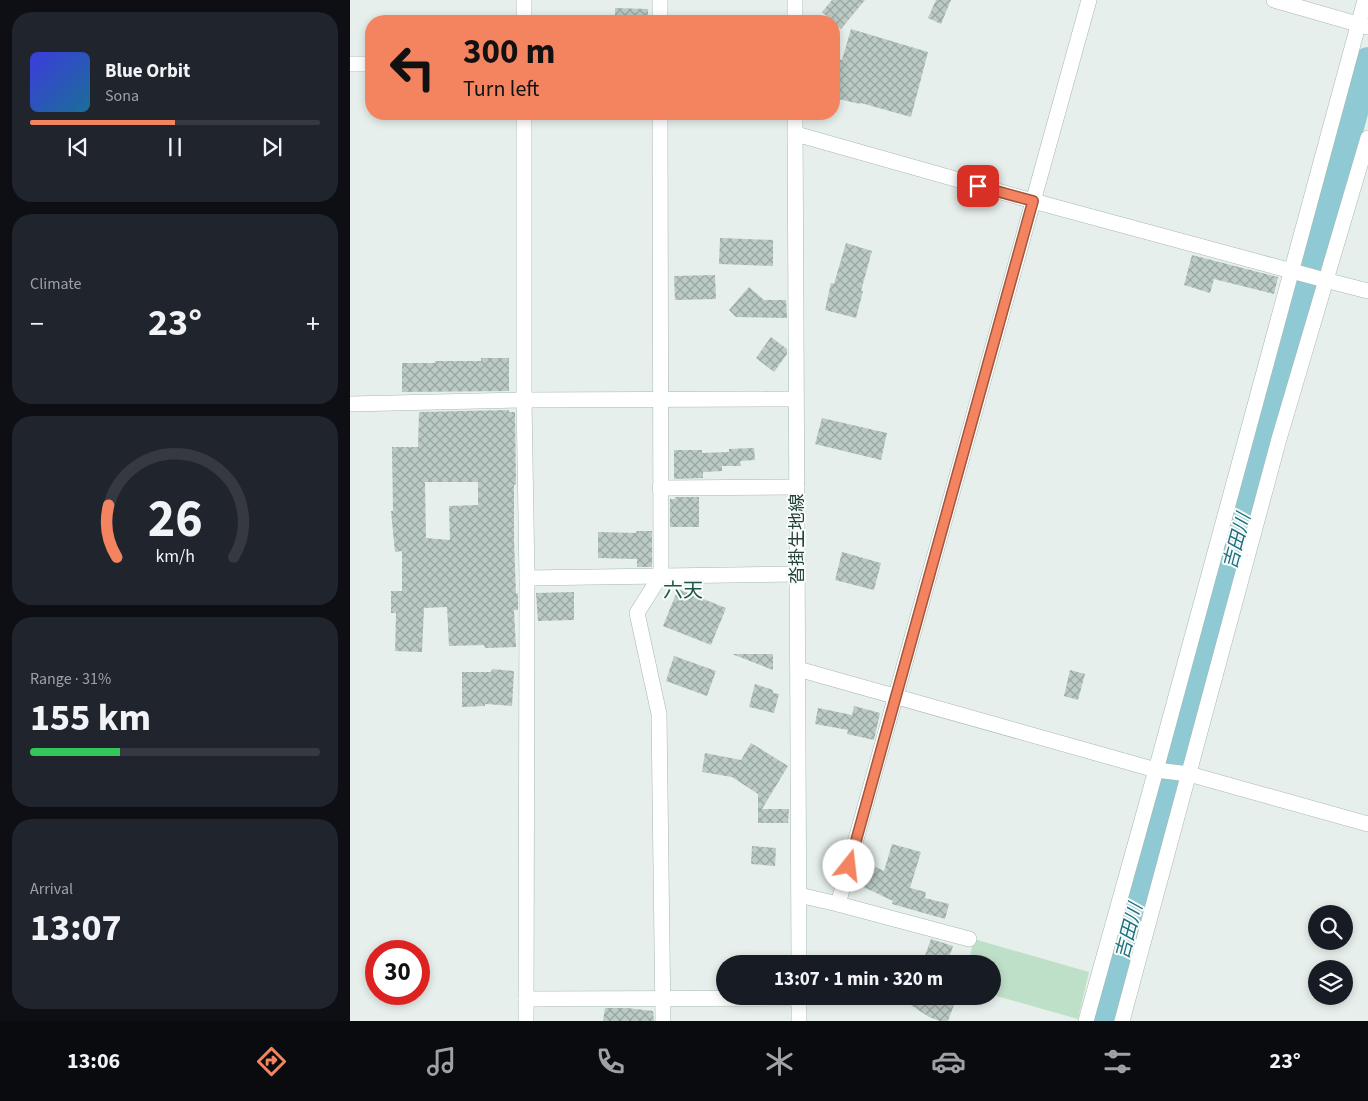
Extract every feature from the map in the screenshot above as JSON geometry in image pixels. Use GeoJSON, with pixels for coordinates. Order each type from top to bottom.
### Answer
{"type":"FeatureCollection","features":[{"type":"Feature","properties":{"kind":"street"},"geometry":{"type":"LineString","coordinates":[[524,0],[524,15]]}},
{"type":"Feature","properties":{"kind":"street"},"geometry":{"type":"LineString","coordinates":[[660,0],[660,15]]}},
{"type":"Feature","properties":{"kind":"street"},"geometry":{"type":"LineString","coordinates":[[795,0],[795,15]]}},
{"type":"Feature","properties":{"kind":"street"},"geometry":{"type":"LineString","coordinates":[[838,904],[1088,0]]}},
{"type":"Feature","properties":{"kind":"street"},"geometry":{"type":"LineString","coordinates":[[1274,0],[1363,26]]}},
{"type":"Feature","properties":{"kind":"street"},"geometry":{"type":"LineString","coordinates":[[1086,1021],[1157,770],[1291,271],[1363,26],[1366,0]]}},
{"type":"Feature","properties":{"kind":"street"},"geometry":{"type":"LineString","coordinates":[[350,64],[365,64]]}},
{"type":"Feature","properties":{"kind":"street"},"geometry":{"type":"LineString","coordinates":[[524,120],[524,400],[527,578],[526,1021]]}},
{"type":"Feature","properties":{"kind":"street"},"geometry":{"type":"LineString","coordinates":[[660,120],[661,575],[637,613],[659,714],[663,1021]]}},
{"type":"Feature","properties":{"kind":"street","name":"沓掛生地線"},"geometry":{"type":"LineString","coordinates":[[796,120],[799,955]]}},
{"type":"Feature","properties":{"kind":"street"},"geometry":{"type":"LineString","coordinates":[[796,134],[1033,201],[1368,291]]}},
{"type":"Feature","properties":{"kind":"street"},"geometry":{"type":"LineString","coordinates":[[1122,1021],[1279,439],[1368,138]]}},
{"type":"Feature","properties":{"kind":"street"},"geometry":{"type":"LineString","coordinates":[[350,404],[524,400],[796,399]]}},
{"type":"Feature","properties":{"kind":"street"},"geometry":{"type":"LineString","coordinates":[[660,488],[797,487]]}},
{"type":"Feature","properties":{"kind":"street"},"geometry":{"type":"LineString","coordinates":[[527,578],[797,574]]}},
{"type":"Feature","properties":{"kind":"street"},"geometry":{"type":"LineString","coordinates":[[798,669],[1157,770],[1188,774],[1368,824]]}},
{"type":"Feature","properties":{"kind":"street"},"geometry":{"type":"LineString","coordinates":[[799,895],[969,939]]}},
{"type":"Feature","properties":{"kind":"street"},"geometry":{"type":"LineString","coordinates":[[526,999],[716,998]]}},
{"type":"Feature","properties":{"kind":"street"},"geometry":{"type":"LineString","coordinates":[[799,1005],[799,1021]]}},
{"type":"Feature","properties":{"kind":"green space"},"geometry":{"type":"Polygon","coordinates":[[[974,939],[1089,972],[1078,1019],[1001,997],[1001,955],[970,955],[974,939]]]}},
{"type":"Feature","properties":{"kind":"building"},"geometry":{"type":"Polygon","coordinates":[[[832,0],[865,0],[841,29],[840,15],[825,15],[822,12],[832,0]]]}},
{"type":"Feature","properties":{"kind":"building"},"geometry":{"type":"Polygon","coordinates":[[[936,0],[951,0],[941,24],[928,18],[936,0]]]}},
{"type":"Feature","properties":{"kind":"building"},"geometry":{"type":"Polygon","coordinates":[[[615,8],[648,9],[648,15],[615,15],[615,8]]]}},
{"type":"Feature","properties":{"kind":"building"},"geometry":{"type":"Polygon","coordinates":[[[851,29],[928,52],[911,117],[861,103],[840,99],[840,60],[842,60],[851,29]]]}},
{"type":"Feature","properties":{"kind":"building"},"geometry":{"type":"Polygon","coordinates":[[[720,238],[773,240],[773,266],[719,264],[720,238]]]}},
{"type":"Feature","properties":{"kind":"building"},"geometry":{"type":"Polygon","coordinates":[[[846,243],[872,251],[856,318],[825,310],[831,283],[834,284],[846,243]]]}},
{"type":"Feature","properties":{"kind":"building"},"geometry":{"type":"Polygon","coordinates":[[[1192,255],[1278,277],[1274,294],[1214,279],[1210,293],[1184,285],[1192,255]]]}},
{"type":"Feature","properties":{"kind":"building"},"geometry":{"type":"Polygon","coordinates":[[[715,275],[716,299],[675,300],[674,276],[715,275]]]}},
{"type":"Feature","properties":{"kind":"building"},"geometry":{"type":"Polygon","coordinates":[[[749,287],[764,300],[786,300],[787,318],[736,317],[729,310],[749,287]]]}},
{"type":"Feature","properties":{"kind":"building"},"geometry":{"type":"Polygon","coordinates":[[[771,337],[787,349],[787,354],[774,372],[756,358],[771,337]]]}},
{"type":"Feature","properties":{"kind":"building"},"geometry":{"type":"Polygon","coordinates":[[[481,358],[509,358],[509,391],[402,392],[402,363],[481,361],[481,358]]]}},
{"type":"Feature","properties":{"kind":"building"},"geometry":{"type":"Polygon","coordinates":[[[509,410],[509,412],[515,412],[516,484],[514,485],[514,539],[516,594],[518,593],[518,610],[514,610],[516,647],[485,648],[484,645],[449,646],[447,607],[424,608],[422,652],[395,651],[396,613],[391,613],[391,591],[402,591],[402,551],[395,552],[391,511],[393,511],[392,447],[418,447],[419,412],[509,410]],[[425,482],[426,538],[450,540],[449,506],[478,505],[478,482],[425,482]]]}},
{"type":"Feature","properties":{"kind":"building"},"geometry":{"type":"Polygon","coordinates":[[[822,418],[887,433],[881,460],[815,444],[822,418]]]}},
{"type":"Feature","properties":{"kind":"building"},"geometry":{"type":"Polygon","coordinates":[[[754,448],[755,460],[740,461],[741,466],[722,466],[722,471],[703,472],[703,478],[674,479],[674,450],[702,450],[702,453],[729,452],[729,449],[754,448]]]}},
{"type":"Feature","properties":{"kind":"building"},"geometry":{"type":"Polygon","coordinates":[[[675,497],[699,497],[699,527],[670,527],[670,499],[675,499],[675,497]]]}},
{"type":"Feature","properties":{"kind":"building"},"geometry":{"type":"Polygon","coordinates":[[[636,531],[652,531],[652,567],[637,567],[637,559],[598,558],[598,532],[636,533],[636,531]]]}},
{"type":"Feature","properties":{"kind":"building"},"geometry":{"type":"Polygon","coordinates":[[[842,552],[881,563],[874,590],[835,580],[842,552]]]}},
{"type":"Feature","properties":{"kind":"building"},"geometry":{"type":"Polygon","coordinates":[[[678,589],[726,608],[711,645],[663,626],[678,589]]]}},
{"type":"Feature","properties":{"kind":"building"},"geometry":{"type":"Polygon","coordinates":[[[574,592],[574,620],[538,621],[536,593],[574,592]]]}},
{"type":"Feature","properties":{"kind":"building"},"geometry":{"type":"Polygon","coordinates":[[[732,654],[773,654],[773,670],[732,654]]]}},
{"type":"Feature","properties":{"kind":"building"},"geometry":{"type":"Polygon","coordinates":[[[674,656],[716,671],[707,696],[666,681],[674,656]]]}},
{"type":"Feature","properties":{"kind":"building"},"geometry":{"type":"Polygon","coordinates":[[[492,669],[514,671],[512,706],[485,704],[485,706],[462,707],[462,672],[491,672],[492,669]]]}},
{"type":"Feature","properties":{"kind":"building"},"geometry":{"type":"Polygon","coordinates":[[[1070,670],[1085,674],[1078,700],[1064,696],[1070,670]]]}},
{"type":"Feature","properties":{"kind":"building"},"geometry":{"type":"Polygon","coordinates":[[[755,684],[779,694],[774,713],[749,707],[755,684]]]}},
{"type":"Feature","properties":{"kind":"building"},"geometry":{"type":"Polygon","coordinates":[[[854,706],[880,713],[874,740],[847,734],[848,730],[815,724],[818,708],[852,715],[854,706]]]}},
{"type":"Feature","properties":{"kind":"building"},"geometry":{"type":"Polygon","coordinates":[[[751,743],[788,766],[762,809],[789,809],[788,823],[758,823],[758,794],[732,777],[702,772],[705,753],[741,760],[751,743]]]}},
{"type":"Feature","properties":{"kind":"building"},"geometry":{"type":"Polygon","coordinates":[[[892,844],[921,852],[910,888],[926,892],[925,898],[949,904],[945,919],[892,904],[893,901],[855,883],[865,862],[884,871],[892,844]]]}},
{"type":"Feature","properties":{"kind":"building"},"geometry":{"type":"Polygon","coordinates":[[[752,846],[776,848],[775,866],[751,864],[752,846]]]}},
{"type":"Feature","properties":{"kind":"building"},"geometry":{"type":"Polygon","coordinates":[[[931,939],[953,946],[950,955],[925,955],[931,939]]]}},
{"type":"Feature","properties":{"kind":"building"},"geometry":{"type":"Polygon","coordinates":[[[911,1005],[954,1005],[948,1021],[940,1021],[929,1017],[911,1005]]]}},
{"type":"Feature","properties":{"kind":"building"},"geometry":{"type":"Polygon","coordinates":[[[605,1008],[653,1011],[654,1021],[603,1021],[605,1008]]]}},
{"type":"Feature","properties":{"kind":"waterway","name":"吉田川"},"geometry":{"type":"LineString","coordinates":[[1103,1021],[1213,616],[1279,388],[1368,61]]}},
{"type":"Feature","properties":{"kind":"district","name":"六天"},"geometry":{"type":"Point","coordinates":[683,590]}},
{"type":"Feature","properties":{"kind":"route"},"geometry":{"type":"LineString","coordinates":[[849,866],[1033,201],[978,186]]}}]}
